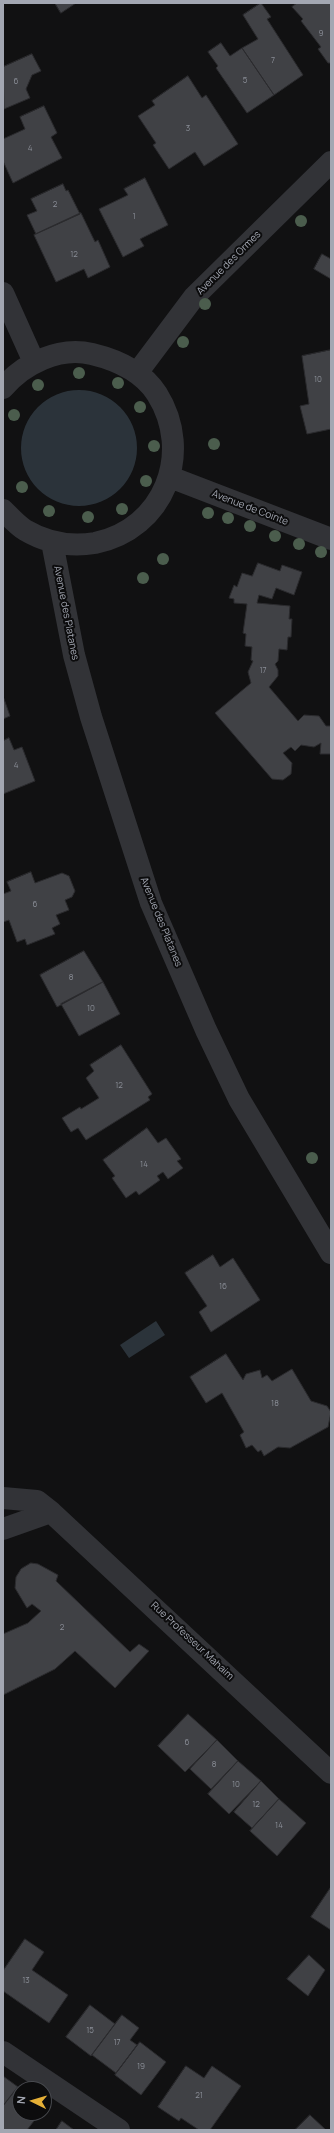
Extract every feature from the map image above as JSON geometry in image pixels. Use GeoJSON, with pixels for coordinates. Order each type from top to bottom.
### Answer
{"type":"FeatureCollection","features":[{"type":"Feature","properties":{"kind":"street","name":"Avenue des Ormes"},"geometry":{"type":"LineString","coordinates":[[137,373],[194,297],[331,162]]}},
{"type":"Feature","properties":{"kind":"street"},"geometry":{"type":"LineString","coordinates":[[3,293],[34,362]]}},
{"type":"Feature","properties":{"kind":"street"},"geometry":{"type":"LineString","coordinates":[[3,388],[12,378],[34,362],[59,354],[87,353],[113,359],[137,373],[156,394],[169,418],[174,447],[170,477],[157,504],[137,526],[110,540],[81,545],[52,542],[24,530],[3,510]]}},
{"type":"Feature","properties":{"kind":"street","name":"Avenue de Cointe"},"geometry":{"type":"LineString","coordinates":[[170,477],[331,539]]}},
{"type":"Feature","properties":{"kind":"street","name":"Avenue des Platanes"},"geometry":{"type":"LineString","coordinates":[[52,542],[74,655],[91,718],[151,903],[206,1030],[239,1098],[331,1253]]}},
{"type":"Feature","properties":{"kind":"street","name":"Rue Professeur Mahaim"},"geometry":{"type":"LineString","coordinates":[[3,1498],[37,1501],[51,1512],[331,1773]]}},
{"type":"Feature","properties":{"kind":"street"},"geometry":{"type":"LineString","coordinates":[[3,1529],[51,1512]]}},
{"type":"Feature","properties":{"kind":"street"},"geometry":{"type":"LineString","coordinates":[[3,2052],[119,2130]]}},
{"type":"Feature","properties":{"kind":"shaded area"},"geometry":{"type":"Polygon","coordinates":[[[79,390],[90,391],[101,395],[120,407],[132,426],[136,437],[136,459],[132,470],[120,489],[101,501],[90,505],[79,506],[68,505],[57,501],[38,489],[26,470],[22,459],[21,448],[22,437],[26,426],[38,407],[57,395],[68,391],[79,390]]]}},
{"type":"Feature","properties":{"kind":"shaded area"},"geometry":{"type":"Polygon","coordinates":[[[156,1321],[165,1335],[129,1358],[120,1345],[156,1321]]]}},
{"type":"Feature","properties":{"kind":"building"},"geometry":{"type":"Polygon","coordinates":[[[55,3],[76,3],[61,13],[55,3]]]}},
{"type":"Feature","properties":{"kind":"building"},"geometry":{"type":"Polygon","coordinates":[[[261,3],[271,17],[267,19],[303,75],[274,95],[242,48],[258,39],[243,15],[261,3]]]}},
{"type":"Feature","properties":{"kind":"building"},"geometry":{"type":"Polygon","coordinates":[[[297,3],[331,3],[331,63],[328,63],[318,49],[321,47],[301,21],[303,19],[292,7],[297,3]]]}},
{"type":"Feature","properties":{"kind":"building"},"geometry":{"type":"Polygon","coordinates":[[[221,43],[230,56],[242,48],[274,95],[247,113],[216,68],[218,66],[208,52],[221,43]]]}},
{"type":"Feature","properties":{"kind":"building"},"geometry":{"type":"Polygon","coordinates":[[[32,54],[41,71],[32,75],[26,89],[30,98],[4,109],[3,67],[32,54]]]}},
{"type":"Feature","properties":{"kind":"building"},"geometry":{"type":"Polygon","coordinates":[[[188,76],[202,98],[206,95],[238,144],[204,166],[195,152],[169,169],[153,145],[156,143],[138,116],[155,105],[152,101],[188,76]]]}},
{"type":"Feature","properties":{"kind":"building"},"geometry":{"type":"Polygon","coordinates":[[[44,106],[57,133],[51,137],[62,158],[13,183],[3,161],[3,139],[25,129],[20,117],[44,106]]]}},
{"type":"Feature","properties":{"kind":"building"},"geometry":{"type":"Polygon","coordinates":[[[145,178],[168,225],[140,239],[144,246],[123,257],[99,209],[128,195],[124,189],[145,178]]]}},
{"type":"Feature","properties":{"kind":"building"},"geometry":{"type":"Polygon","coordinates":[[[63,184],[66,191],[68,190],[80,214],[36,234],[27,215],[37,211],[31,199],[63,184]]]}},
{"type":"Feature","properties":{"kind":"building"},"geometry":{"type":"Polygon","coordinates":[[[81,213],[95,242],[98,240],[110,267],[88,278],[84,269],[56,282],[34,235],[81,213]]]}},
{"type":"Feature","properties":{"kind":"building"},"geometry":{"type":"Polygon","coordinates":[[[322,254],[331,259],[331,279],[314,269],[322,254]]]}},
{"type":"Feature","properties":{"kind":"building"},"geometry":{"type":"Polygon","coordinates":[[[331,350],[331,429],[307,434],[300,406],[309,404],[302,356],[331,350]]]}},
{"type":"Feature","properties":{"kind":"building"},"geometry":{"type":"Polygon","coordinates":[[[258,563],[280,571],[282,565],[302,572],[294,595],[276,588],[272,599],[259,595],[257,603],[290,606],[289,619],[292,619],[291,637],[288,637],[287,650],[279,649],[278,661],[275,664],[278,670],[278,676],[269,687],[298,721],[304,715],[319,716],[326,726],[331,726],[331,754],[320,754],[321,743],[314,747],[301,745],[295,751],[291,747],[283,753],[292,763],[291,774],[283,780],[272,779],[215,713],[251,683],[248,672],[253,661],[251,660],[252,647],[245,646],[246,634],[243,633],[247,604],[234,603],[234,599],[229,598],[234,585],[237,587],[242,573],[252,576],[258,563]]]}},
{"type":"Feature","properties":{"kind":"building"},"geometry":{"type":"Polygon","coordinates":[[[3,696],[10,716],[3,719],[3,696]]]}},
{"type":"Feature","properties":{"kind":"building"},"geometry":{"type":"Polygon","coordinates":[[[9,738],[14,750],[22,747],[35,781],[3,794],[3,741],[9,738]]]}},
{"type":"Feature","properties":{"kind":"building"},"geometry":{"type":"Polygon","coordinates":[[[31,872],[35,883],[62,873],[69,876],[75,891],[72,897],[65,900],[69,910],[56,915],[60,924],[52,928],[55,934],[27,945],[25,939],[17,942],[9,920],[3,922],[3,894],[11,891],[7,882],[31,872]]]}},
{"type":"Feature","properties":{"kind":"building"},"geometry":{"type":"Polygon","coordinates":[[[84,951],[103,982],[57,1007],[40,975],[84,951]]]}},
{"type":"Feature","properties":{"kind":"building"},"geometry":{"type":"Polygon","coordinates":[[[103,982],[120,1014],[79,1036],[61,1004],[103,982]]]}},
{"type":"Feature","properties":{"kind":"building"},"geometry":{"type":"Polygon","coordinates":[[[121,1045],[152,1094],[148,1097],[150,1100],[86,1140],[78,1128],[71,1132],[62,1118],[99,1098],[86,1078],[94,1071],[90,1065],[121,1045]]]}},
{"type":"Feature","properties":{"kind":"building"},"geometry":{"type":"Polygon","coordinates":[[[147,1128],[158,1143],[166,1138],[181,1159],[177,1161],[183,1168],[168,1179],[163,1172],[157,1176],[160,1180],[139,1195],[136,1191],[126,1198],[112,1178],[115,1176],[103,1160],[147,1128]]]}},
{"type":"Feature","properties":{"kind":"building"},"geometry":{"type":"Polygon","coordinates":[[[213,1255],[220,1267],[233,1258],[260,1300],[211,1332],[199,1312],[207,1306],[185,1273],[213,1255]]]}},
{"type":"Feature","properties":{"kind":"building"},"geometry":{"type":"Polygon","coordinates":[[[226,1354],[243,1380],[246,1374],[260,1370],[262,1378],[267,1375],[272,1381],[292,1369],[311,1401],[327,1406],[331,1412],[328,1427],[290,1448],[278,1447],[264,1456],[261,1450],[258,1452],[252,1445],[246,1448],[240,1435],[244,1432],[222,1393],[206,1403],[190,1377],[226,1354]]]}},
{"type":"Feature","properties":{"kind":"building"},"geometry":{"type":"Polygon","coordinates":[[[31,1563],[38,1564],[58,1575],[56,1581],[130,1652],[139,1644],[149,1651],[115,1688],[75,1651],[55,1669],[3,1695],[3,1634],[28,1623],[41,1611],[32,1604],[27,1608],[15,1588],[16,1577],[21,1569],[31,1563]]]}},
{"type":"Feature","properties":{"kind":"building"},"geometry":{"type":"Polygon","coordinates":[[[188,1714],[217,1740],[185,1772],[158,1746],[188,1714]]]}},
{"type":"Feature","properties":{"kind":"building"},"geometry":{"type":"Polygon","coordinates":[[[217,1740],[238,1761],[211,1789],[190,1769],[217,1740]]]}},
{"type":"Feature","properties":{"kind":"building"},"geometry":{"type":"Polygon","coordinates":[[[238,1761],[261,1781],[229,1814],[208,1794],[238,1761]]]}},
{"type":"Feature","properties":{"kind":"building"},"geometry":{"type":"Polygon","coordinates":[[[261,1781],[279,1799],[252,1828],[234,1812],[261,1781]]]}},
{"type":"Feature","properties":{"kind":"building"},"geometry":{"type":"Polygon","coordinates":[[[279,1799],[306,1823],[277,1856],[250,1831],[279,1799]]]}},
{"type":"Feature","properties":{"kind":"building"},"geometry":{"type":"Polygon","coordinates":[[[331,1887],[331,1930],[311,1917],[331,1887]]]}},
{"type":"Feature","properties":{"kind":"building"},"geometry":{"type":"Polygon","coordinates":[[[25,1939],[44,1952],[32,1970],[68,1995],[49,2023],[3,1991],[3,1971],[25,1939]]]}},
{"type":"Feature","properties":{"kind":"building"},"geometry":{"type":"Polygon","coordinates":[[[309,1955],[325,1970],[308,1996],[287,1979],[309,1955]]]}},
{"type":"Feature","properties":{"kind":"building"},"geometry":{"type":"Polygon","coordinates":[[[90,2005],[115,2024],[91,2056],[66,2037],[90,2005]]]}},
{"type":"Feature","properties":{"kind":"building"},"geometry":{"type":"Polygon","coordinates":[[[122,2015],[139,2028],[130,2040],[137,2045],[116,2073],[92,2055],[122,2015]]]}},
{"type":"Feature","properties":{"kind":"building"},"geometry":{"type":"Polygon","coordinates":[[[140,2042],[166,2062],[141,2095],[115,2075],[140,2042]]]}},
{"type":"Feature","properties":{"kind":"building"},"geometry":{"type":"Polygon","coordinates":[[[186,2066],[204,2078],[212,2066],[241,2086],[210,2130],[199,2130],[181,2118],[179,2121],[158,2107],[186,2066]]]}},
{"type":"Feature","properties":{"kind":"building"},"geometry":{"type":"Polygon","coordinates":[[[3,2076],[12,2083],[12,2095],[3,2106],[3,2076]]]}},
{"type":"Feature","properties":{"kind":"building"},"geometry":{"type":"Polygon","coordinates":[[[12,2095],[12,2121],[34,2121],[27,2130],[3,2130],[3,2106],[12,2095]]]}},
{"type":"Feature","properties":{"kind":"building"},"geometry":{"type":"Polygon","coordinates":[[[310,2115],[326,2130],[295,2130],[310,2115]]]}},
{"type":"Feature","properties":{"kind":"building"},"geometry":{"type":"Polygon","coordinates":[[[62,2121],[74,2130],[56,2130],[62,2121]]]}}]}
